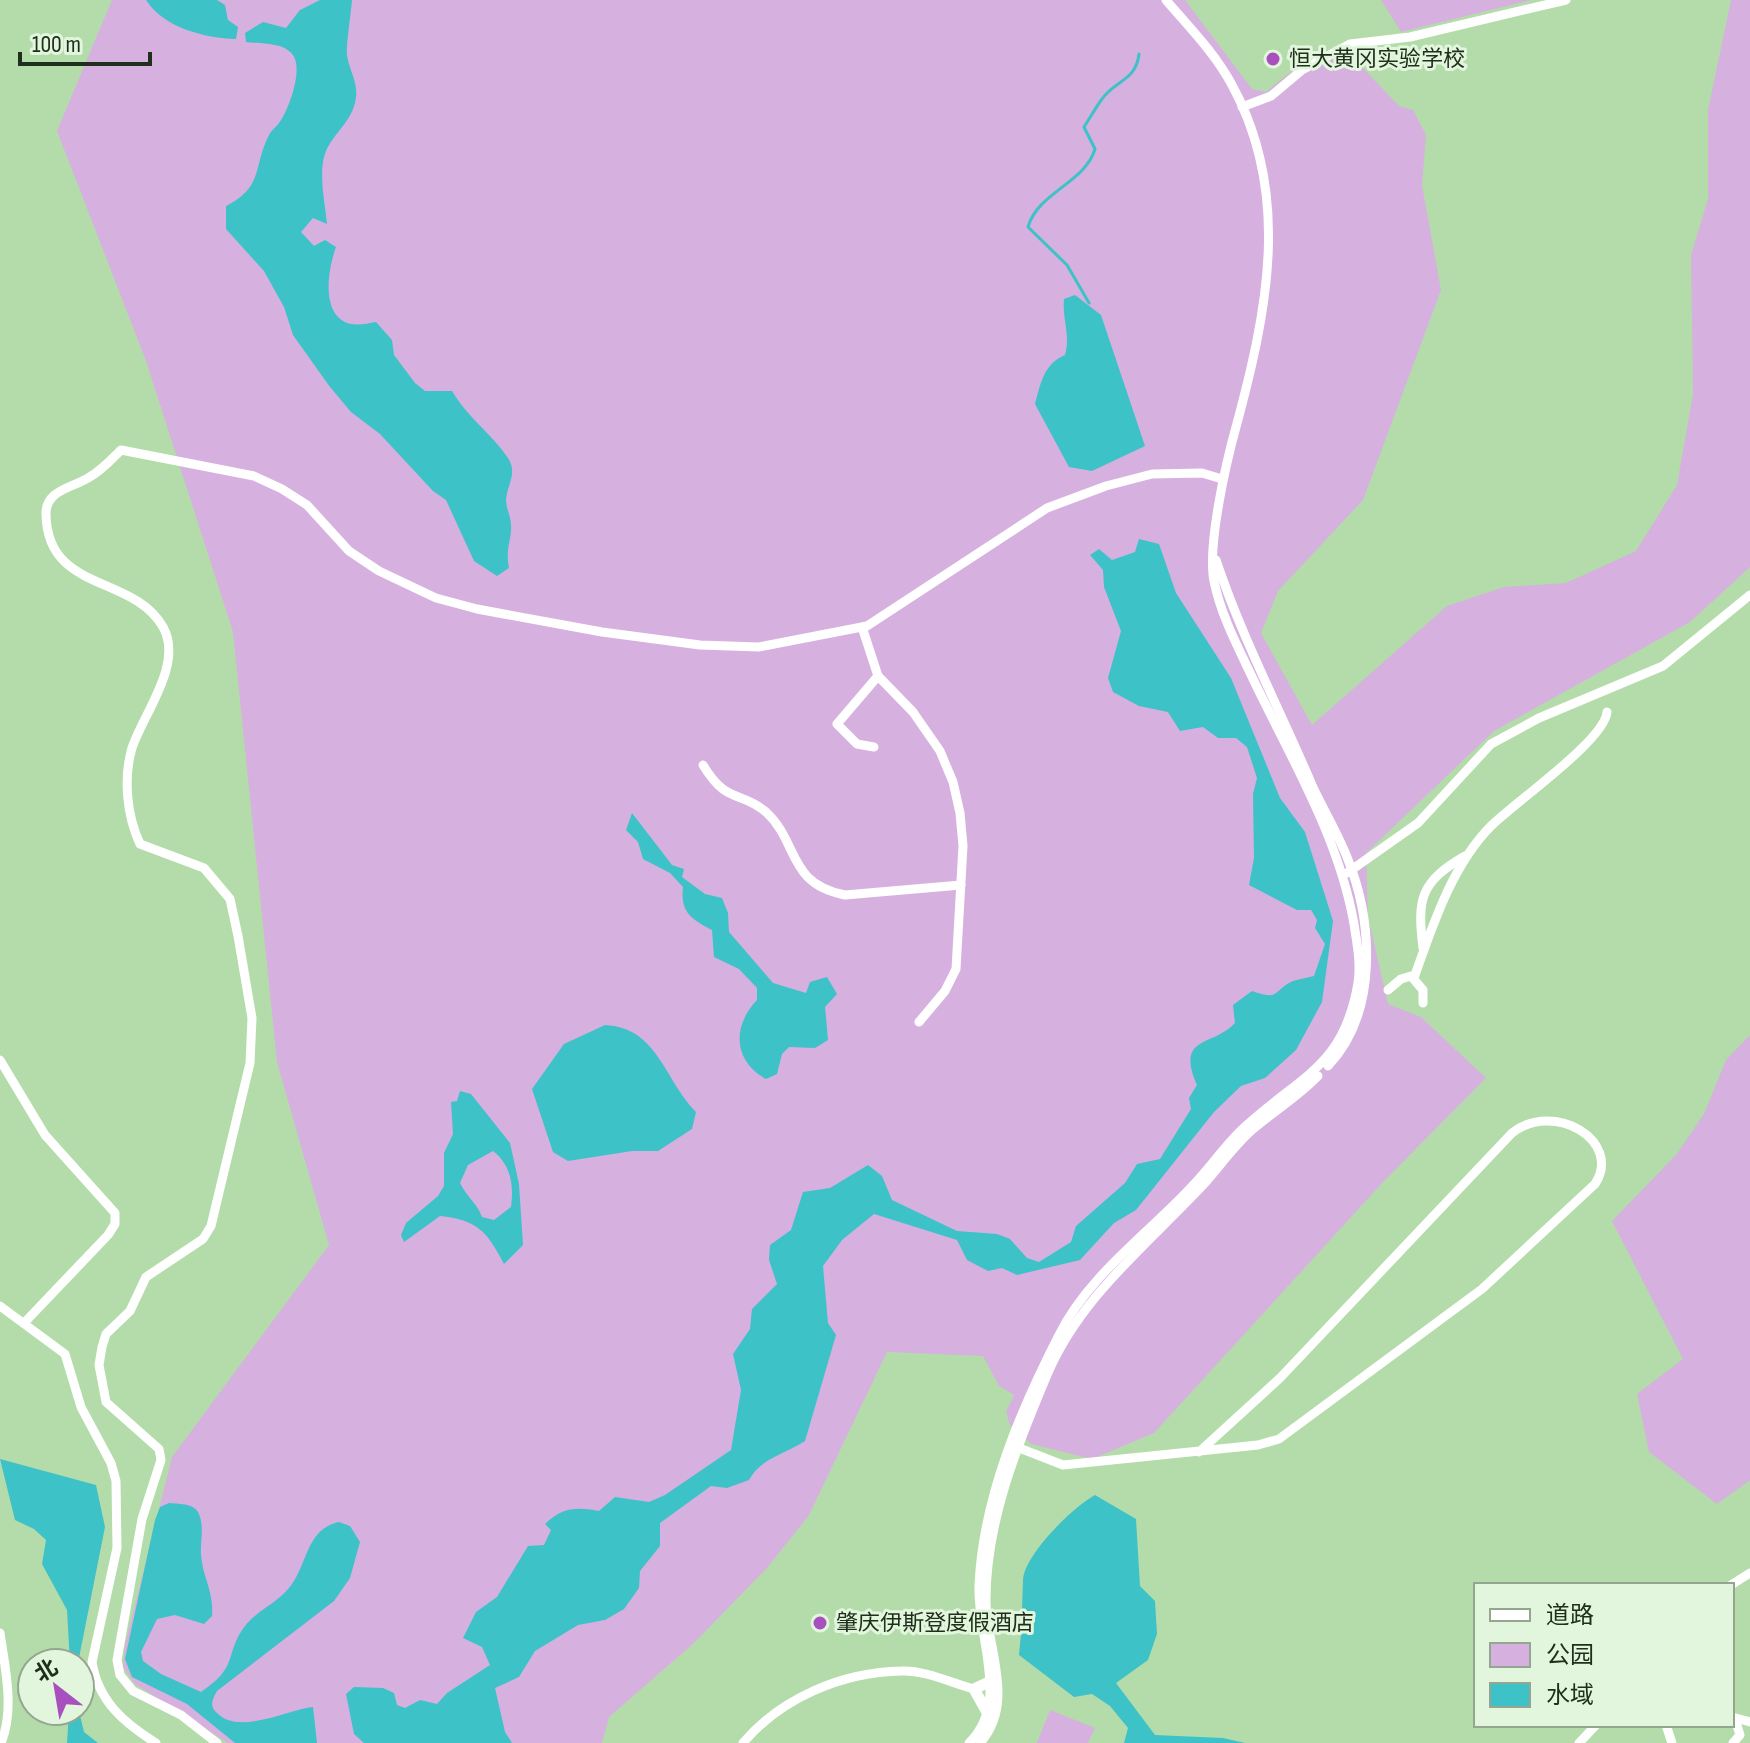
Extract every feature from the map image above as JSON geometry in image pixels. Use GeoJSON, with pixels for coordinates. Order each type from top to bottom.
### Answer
{"type":"FeatureCollection","features":[{"type":"Feature","properties":{"kind":"street"},"geometry":{"type":"LineString","coordinates":[[969,1743],[982,1731],[988,1714],[991,1681],[981,1626],[981,1562],[989,1516],[1061,1329],[1086,1293],[1198,1181],[1229,1142],[1311,1075],[1341,1038],[1358,984],[1359,966],[1348,872],[1231,632],[1212,578],[1222,479],[1255,359],[1271,256],[1268,195],[1242,107],[1216,62],[1166,0]]}},
{"type":"Feature","properties":{"kind":"street"},"geometry":{"type":"LineString","coordinates":[[1242,107],[1271,96],[1302,70],[1350,44],[1410,37],[1566,0]]}},
{"type":"Feature","properties":{"kind":"street"},"geometry":{"type":"LineString","coordinates":[[217,1743],[181,1715],[133,1691],[120,1675],[118,1642],[142,1519],[161,1460],[159,1449],[106,1402],[99,1365],[106,1334],[130,1311],[146,1277],[203,1239],[211,1226],[250,1063],[252,1018],[230,899],[204,868],[140,844],[128,819],[131,750],[162,677],[168,654],[164,629],[150,611],[130,597],[67,567],[50,542],[45,512],[55,493],[87,479],[121,450],[254,476],[307,505],[349,551],[379,571],[436,598],[477,609],[602,632],[759,647],[862,627],[1047,508],[1152,474],[1202,473],[1222,479]]}},
{"type":"Feature","properties":{"kind":"street"},"geometry":{"type":"LineString","coordinates":[[1348,872],[1418,823],[1491,744],[1539,718],[1663,666],[1750,595]]}},
{"type":"Feature","properties":{"kind":"street"},"geometry":{"type":"LineString","coordinates":[[862,627],[878,676],[930,734],[953,782],[963,846],[956,969],[945,991],[919,1022]]}},
{"type":"Feature","properties":{"kind":"street"},"geometry":{"type":"LineString","coordinates":[[874,747],[857,744],[837,724],[878,676]]}},
{"type":"Feature","properties":{"kind":"street"},"geometry":{"type":"LineString","coordinates":[[1414,978],[1423,951],[1468,854],[1491,826],[1577,753],[1606,720],[1607,712]]}},
{"type":"Feature","properties":{"kind":"street"},"geometry":{"type":"LineString","coordinates":[[703,765],[715,785],[730,796],[765,811],[802,871],[831,892],[845,895],[961,885]]}},
{"type":"Feature","properties":{"kind":"street"},"geometry":{"type":"LineString","coordinates":[[1423,951],[1420,899],[1447,866],[1468,854]]}},
{"type":"Feature","properties":{"kind":"street"},"geometry":{"type":"LineString","coordinates":[[1388,990],[1401,979],[1414,978]]}},
{"type":"Feature","properties":{"kind":"street"},"geometry":{"type":"LineString","coordinates":[[1414,978],[1423,990],[1423,1003]]}},
{"type":"Feature","properties":{"kind":"street"},"geometry":{"type":"LineString","coordinates":[[0,1060],[45,1135],[115,1213],[115,1224],[108,1235],[25,1322]]}},
{"type":"Feature","properties":{"kind":"street"},"geometry":{"type":"LineString","coordinates":[[1015,1446],[1063,1465],[1199,1452],[1258,1445],[1279,1439],[1482,1289],[1595,1184],[1602,1174],[1601,1162],[1591,1140],[1582,1131],[1555,1119],[1528,1122],[1512,1133],[1280,1378],[1199,1452]]}},
{"type":"Feature","properties":{"kind":"street"},"geometry":{"type":"LineString","coordinates":[[0,1306],[65,1354],[81,1407],[111,1463],[116,1481],[117,1548],[92,1662],[94,1677],[115,1713],[156,1743]]}},
{"type":"Feature","properties":{"kind":"street"},"geometry":{"type":"LineString","coordinates":[[980,1743],[996,1716],[999,1699],[986,1603],[997,1516],[1015,1446]]}},
{"type":"Feature","properties":{"kind":"street"},"geometry":{"type":"LineString","coordinates":[[0,1633],[8,1687],[6,1731],[1,1743]]}},
{"type":"Feature","properties":{"kind":"street"},"geometry":{"type":"LineString","coordinates":[[743,1743],[788,1703],[838,1682],[904,1670],[974,1689],[991,1681]]}},
{"type":"Feature","properties":{"kind":"street"},"geometry":{"type":"LineString","coordinates":[[974,1689],[988,1714]]}},
{"type":"Feature","properties":{"kind":"street"},"geometry":{"type":"LineString","coordinates":[[1734,1718],[1750,1722]]}},
{"type":"Feature","properties":{"kind":"street"},"geometry":{"type":"LineString","coordinates":[[1733,1743],[1740,1735],[1734,1718]]}},
{"type":"Feature","properties":{"kind":"street"},"geometry":{"type":"LineString","coordinates":[[1579,1743],[1594,1727]]}},
{"type":"Feature","properties":{"kind":"green space"},"geometry":{"type":"Polygon","coordinates":[[[112,0],[1185,0],[1252,89],[1266,92],[1288,74],[1341,45],[1399,106],[1413,110],[1426,135],[1422,185],[1441,290],[1363,500],[1278,591],[1261,633],[1312,725],[1447,606],[1504,587],[1566,583],[1636,551],[1677,485],[1693,394],[1691,255],[1708,199],[1708,110],[1731,0],[1750,0],[1750,567],[1690,622],[1494,731],[1366,853],[1368,917],[1388,1004],[1421,1017],[1486,1078],[1383,1182],[1154,1433],[1092,1459],[1031,1444],[1010,1425],[1006,1412],[1014,1395],[999,1386],[983,1356],[887,1352],[809,1515],[767,1568],[694,1643],[609,1717],[602,1743],[228,1743],[135,1684],[123,1667],[125,1645],[172,1457],[329,1245],[277,1062],[233,632],[146,361],[57,131],[112,0]]]}},
{"type":"Feature","properties":{"kind":"green space"},"geometry":{"type":"Polygon","coordinates":[[[1381,0],[1531,0],[1401,32],[1381,0]]]}},
{"type":"Feature","properties":{"kind":"green space"},"geometry":{"type":"Polygon","coordinates":[[[1750,1035],[1750,1480],[1717,1504],[1649,1452],[1637,1394],[1683,1359],[1612,1221],[1676,1155],[1704,1114],[1726,1060],[1750,1035]]]}},
{"type":"Feature","properties":{"kind":"green space"},"geometry":{"type":"Polygon","coordinates":[[[1050,1710],[1095,1728],[1088,1743],[1037,1743],[1050,1710]]]}},
{"type":"Feature","properties":{"kind":"water"},"geometry":{"type":"Polygon","coordinates":[[[146,0],[217,0],[225,5],[228,20],[238,27],[236,39],[186,30],[163,18],[146,0]]]}},
{"type":"Feature","properties":{"kind":"water"},"geometry":{"type":"Polygon","coordinates":[[[320,0],[352,0],[347,55],[356,97],[346,122],[325,153],[322,184],[327,224],[313,218],[301,232],[314,246],[325,240],[336,247],[331,265],[329,297],[336,315],[351,324],[376,322],[392,340],[394,355],[415,383],[425,391],[452,391],[511,463],[506,500],[511,525],[509,568],[497,576],[474,561],[446,500],[433,491],[380,434],[351,412],[330,387],[293,335],[284,307],[264,271],[226,229],[226,206],[238,199],[252,183],[269,135],[288,106],[297,69],[289,51],[272,44],[246,42],[245,33],[263,22],[286,28],[300,10],[320,0]]]}},
{"type":"Feature","properties":{"kind":"water"},"geometry":{"type":"Polygon","coordinates":[[[1075,295],[1101,315],[1145,446],[1092,471],[1069,467],[1035,404],[1048,369],[1065,355],[1064,299],[1075,295]]]}},
{"type":"Feature","properties":{"kind":"water"},"geometry":{"type":"Polygon","coordinates":[[[1139,539],[1159,544],[1176,593],[1231,678],[1280,798],[1305,832],[1333,921],[1322,1002],[1296,1050],[1265,1078],[1241,1086],[1214,1112],[1136,1210],[1114,1223],[1080,1260],[1017,1275],[1002,1268],[988,1271],[967,1260],[957,1240],[874,1214],[842,1240],[823,1266],[828,1323],[836,1335],[805,1441],[767,1461],[749,1480],[727,1488],[711,1486],[660,1523],[660,1546],[640,1571],[639,1588],[624,1609],[605,1620],[578,1625],[535,1651],[519,1677],[495,1688],[505,1732],[512,1743],[364,1743],[354,1734],[346,1694],[354,1687],[383,1688],[394,1693],[397,1705],[405,1708],[420,1700],[437,1704],[447,1693],[490,1665],[482,1647],[463,1638],[476,1612],[497,1597],[528,1546],[544,1545],[551,1530],[545,1524],[552,1518],[570,1510],[599,1511],[615,1497],[649,1502],[665,1495],[731,1450],[741,1390],[733,1354],[750,1329],[752,1309],[777,1284],[769,1260],[770,1245],[791,1230],[803,1192],[830,1188],[868,1165],[882,1176],[892,1200],[957,1231],[997,1234],[1010,1239],[1027,1258],[1039,1262],[1071,1242],[1076,1226],[1125,1183],[1137,1164],[1160,1159],[1191,1109],[1189,1098],[1197,1085],[1191,1069],[1194,1050],[1235,1023],[1233,1005],[1252,991],[1272,995],[1293,981],[1314,976],[1325,944],[1315,928],[1317,920],[1311,910],[1297,910],[1249,885],[1254,858],[1253,794],[1257,778],[1247,747],[1236,738],[1218,738],[1203,727],[1180,731],[1168,712],[1139,706],[1113,692],[1108,678],[1121,631],[1104,587],[1103,570],[1090,555],[1099,549],[1112,560],[1135,552],[1139,539]]]}},
{"type":"Feature","properties":{"kind":"water"},"geometry":{"type":"Polygon","coordinates":[[[632,813],[672,865],[684,869],[682,877],[705,894],[722,898],[728,913],[729,932],[773,983],[806,993],[810,982],[827,977],[837,994],[825,1007],[828,1040],[815,1048],[789,1047],[782,1054],[777,1074],[766,1079],[747,1063],[742,1053],[740,1032],[743,1021],[757,1000],[757,988],[739,969],[714,957],[712,930],[688,914],[683,903],[683,887],[670,873],[643,859],[638,842],[626,830],[632,813]]]}},
{"type":"Feature","properties":{"kind":"water"},"geometry":{"type":"Polygon","coordinates":[[[605,1025],[623,1028],[648,1045],[696,1112],[692,1129],[658,1151],[632,1151],[568,1161],[553,1152],[532,1089],[564,1044],[605,1025]]]}},
{"type":"Feature","properties":{"kind":"water"},"geometry":{"type":"Polygon","coordinates":[[[460,1091],[471,1094],[510,1143],[519,1184],[523,1245],[504,1264],[480,1229],[453,1218],[440,1216],[404,1242],[401,1235],[406,1223],[438,1196],[444,1186],[444,1153],[453,1134],[451,1102],[457,1101],[460,1091]],[[493,1151],[468,1165],[460,1183],[482,1217],[494,1220],[511,1207],[512,1199],[510,1176],[493,1151]]]}},
{"type":"Feature","properties":{"kind":"water"},"geometry":{"type":"Polygon","coordinates":[[[0,1459],[96,1485],[105,1527],[81,1647],[69,1647],[67,1610],[42,1564],[46,1540],[34,1529],[15,1520],[0,1459]]]}},
{"type":"Feature","properties":{"kind":"water"},"geometry":{"type":"Polygon","coordinates":[[[1095,1495],[1136,1519],[1140,1586],[1155,1601],[1157,1634],[1148,1660],[1116,1683],[1155,1735],[1223,1738],[1245,1743],[1124,1743],[1128,1728],[1110,1706],[1092,1694],[1074,1697],[1019,1655],[1026,1570],[1052,1532],[1075,1509],[1095,1495]]]}},
{"type":"Feature","properties":{"kind":"water"},"geometry":{"type":"Polygon","coordinates":[[[169,1503],[193,1507],[200,1517],[201,1555],[212,1616],[204,1624],[175,1615],[157,1619],[141,1652],[143,1661],[161,1674],[201,1692],[227,1667],[245,1626],[292,1584],[320,1531],[339,1522],[350,1526],[360,1542],[350,1578],[334,1601],[217,1691],[213,1700],[212,1705],[217,1713],[238,1722],[251,1722],[313,1707],[317,1743],[235,1743],[187,1704],[132,1677],[125,1659],[155,1520],[160,1507],[169,1503]]]}},
{"type":"Feature","properties":{"kind":"water"},"geometry":{"type":"Polygon","coordinates":[[[68,1727],[83,1727],[84,1732],[98,1743],[67,1743],[68,1727]]]}},
{"type":"Feature","properties":{"kind":"waterway"},"geometry":{"type":"LineString","coordinates":[[1089,303],[1067,265],[1028,227],[1041,205],[1090,161],[1095,149],[1084,127],[1107,93],[1134,70],[1139,54]]}},
{"type":"Feature","properties":{"kind":"place","name":"恒大黄冈实验学校"},"geometry":{"type":"Point","coordinates":[1273,59]}},
{"type":"Feature","properties":{"kind":"place","name":"肇庆伊斯登度假酒店"},"geometry":{"type":"Point","coordinates":[820,1623]}}]}
